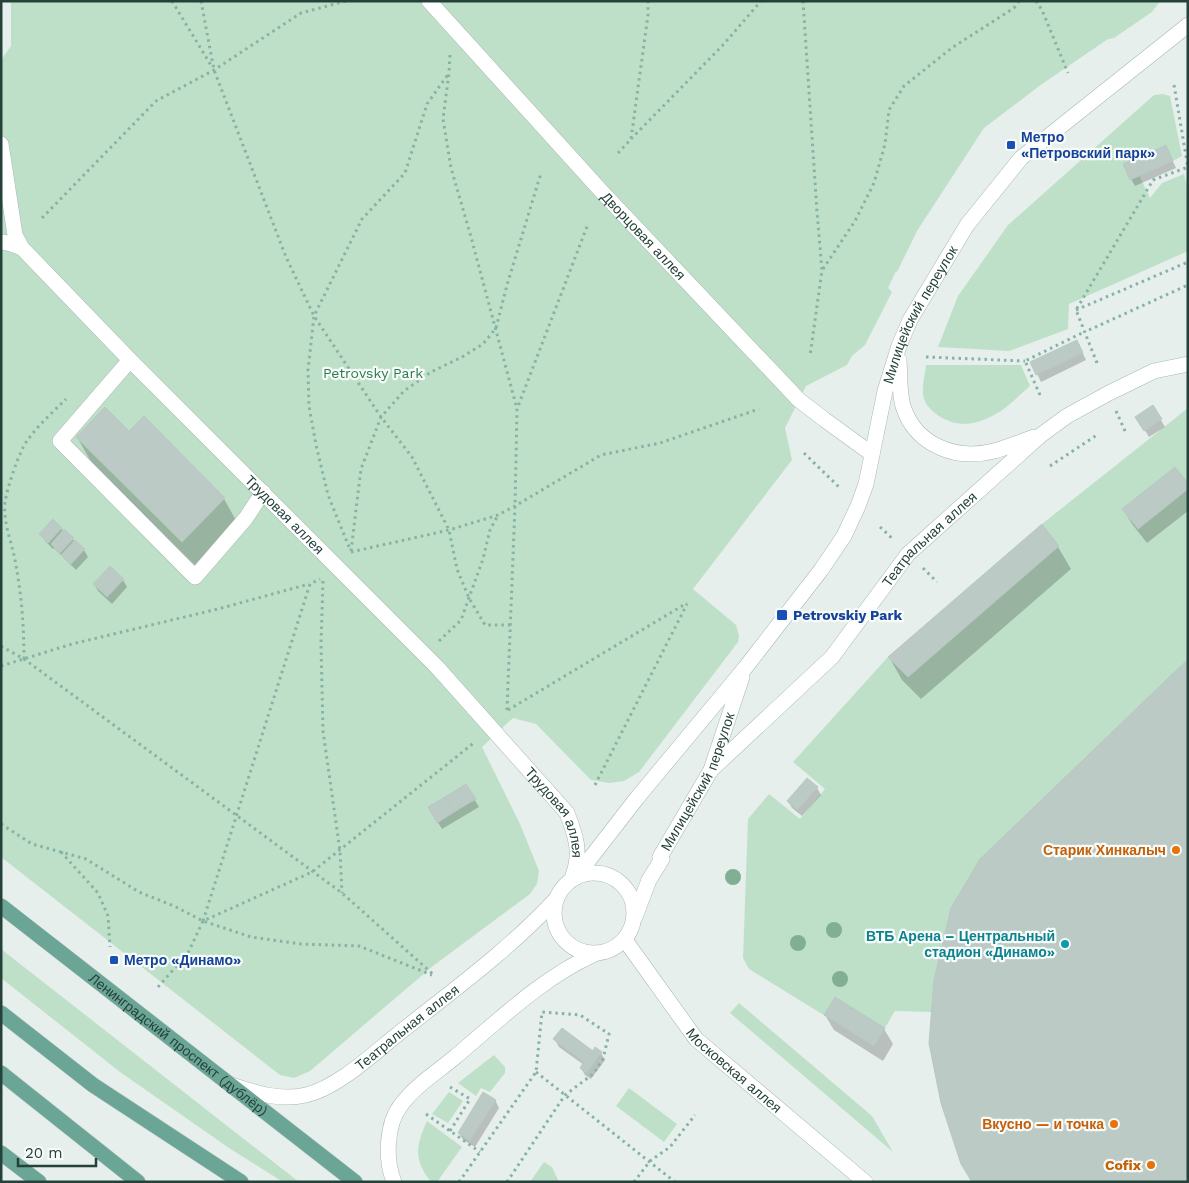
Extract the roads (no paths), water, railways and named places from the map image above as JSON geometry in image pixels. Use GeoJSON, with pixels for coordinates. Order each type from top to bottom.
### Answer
{"type":"FeatureCollection","features":[{"type":"Feature","properties":{"kind":"main road","name":"Ленинградский проспект (дублёр)"},"geometry":{"type":"LineString","coordinates":[[1,906],[355,1182]]}},
{"type":"Feature","properties":{"kind":"main road"},"geometry":{"type":"LineString","coordinates":[[1,1013],[93,1085],[241,1182]]}},
{"type":"Feature","properties":{"kind":"main road"},"geometry":{"type":"LineString","coordinates":[[1,1073],[138,1182]]}},
{"type":"Feature","properties":{"kind":"main road"},"geometry":{"type":"LineString","coordinates":[[1,1153],[35,1180]]}},
{"type":"Feature","properties":{"kind":"street","name":"Дворцовая аллея"},"geometry":{"type":"LineString","coordinates":[[429,1],[603,193],[799,400],[872,454]]}},
{"type":"Feature","properties":{"kind":"street","name":"Милицейский переулок"},"geometry":{"type":"LineString","coordinates":[[573,879],[637,798],[745,668],[821,570],[844,536],[866,484],[885,391],[898,346],[910,320],[967,225],[1021,158],[1070,117],[1181,37],[1188,25]]}},
{"type":"Feature","properties":{"kind":"street","name":"Трудовая аллея"},"geometry":{"type":"LineString","coordinates":[[1,144],[15,235],[22,248],[130,360],[437,667],[567,813],[576,835],[578,852],[573,879]]}},
{"type":"Feature","properties":{"kind":"street"},"geometry":{"type":"LineString","coordinates":[[1,242],[22,248]]}},
{"type":"Feature","properties":{"kind":"street"},"geometry":{"type":"LineString","coordinates":[[898,346],[900,388],[908,420],[920,436],[934,446],[953,453],[973,454],[993,451],[1041,435]]}},
{"type":"Feature","properties":{"kind":"street"},"geometry":{"type":"LineString","coordinates":[[130,360],[60,441],[195,577],[246,518],[263,492]]}},
{"type":"Feature","properties":{"kind":"street","name":"Театральная аллея"},"geometry":{"type":"LineString","coordinates":[[712,770],[832,657],[908,554],[1041,435],[1067,416],[1109,392],[1154,371],[1188,364]]}},
{"type":"Feature","properties":{"kind":"street","name":"Милицейский переулок"},"geometry":{"type":"LineString","coordinates":[[635,917],[649,880],[662,859],[660,857],[712,770],[745,668]]}},
{"type":"Feature","properties":{"kind":"street"},"geometry":{"type":"LineString","coordinates":[[394,1182],[390,1171],[388,1150],[391,1128],[400,1106],[424,1083],[551,979],[579,961],[611,950],[625,940],[635,917],[635,908],[630,892],[611,876],[594,872],[586,873],[573,879],[564,886],[557,898],[554,918],[560,934],[571,946],[586,953],[595,954]]}},
{"type":"Feature","properties":{"kind":"street","name":"Театральная аллея"},"geometry":{"type":"LineString","coordinates":[[230,1084],[276,1097],[308,1095],[325,1089],[498,955],[557,898]]}},
{"type":"Feature","properties":{"kind":"street","name":"Московская аллея"},"geometry":{"type":"LineString","coordinates":[[625,940],[696,1039],[865,1182]]}},
{"type":"Feature","properties":{"kind":"place","name":"Метро «Петровский парк»"},"geometry":{"type":"Point","coordinates":[1011,145]}},
{"type":"Feature","properties":{"kind":"place","name":"Petrovskiy Park"},"geometry":{"type":"Point","coordinates":[782,615]}},
{"type":"Feature","properties":{"kind":"place","name":"Старик Хинкалыч"},"geometry":{"type":"Point","coordinates":[1176,850]}},
{"type":"Feature","properties":{"kind":"place","name":"ВТБ Арена – Центральный стадион «Динамо»"},"geometry":{"type":"Point","coordinates":[1065,944]}},
{"type":"Feature","properties":{"kind":"place","name":"Метро «Динамо»"},"geometry":{"type":"Point","coordinates":[114,960]}},
{"type":"Feature","properties":{"kind":"place","name":"Вкусно — и точка"},"geometry":{"type":"Point","coordinates":[1114,1124]}},
{"type":"Feature","properties":{"kind":"place","name":"Cofix"},"geometry":{"type":"Point","coordinates":[1151,1165]}},
{"type":"Feature","properties":{"kind":"park label","name":"Petrovsky Park"},"geometry":{"type":"Point","coordinates":[373,373]}}]}
